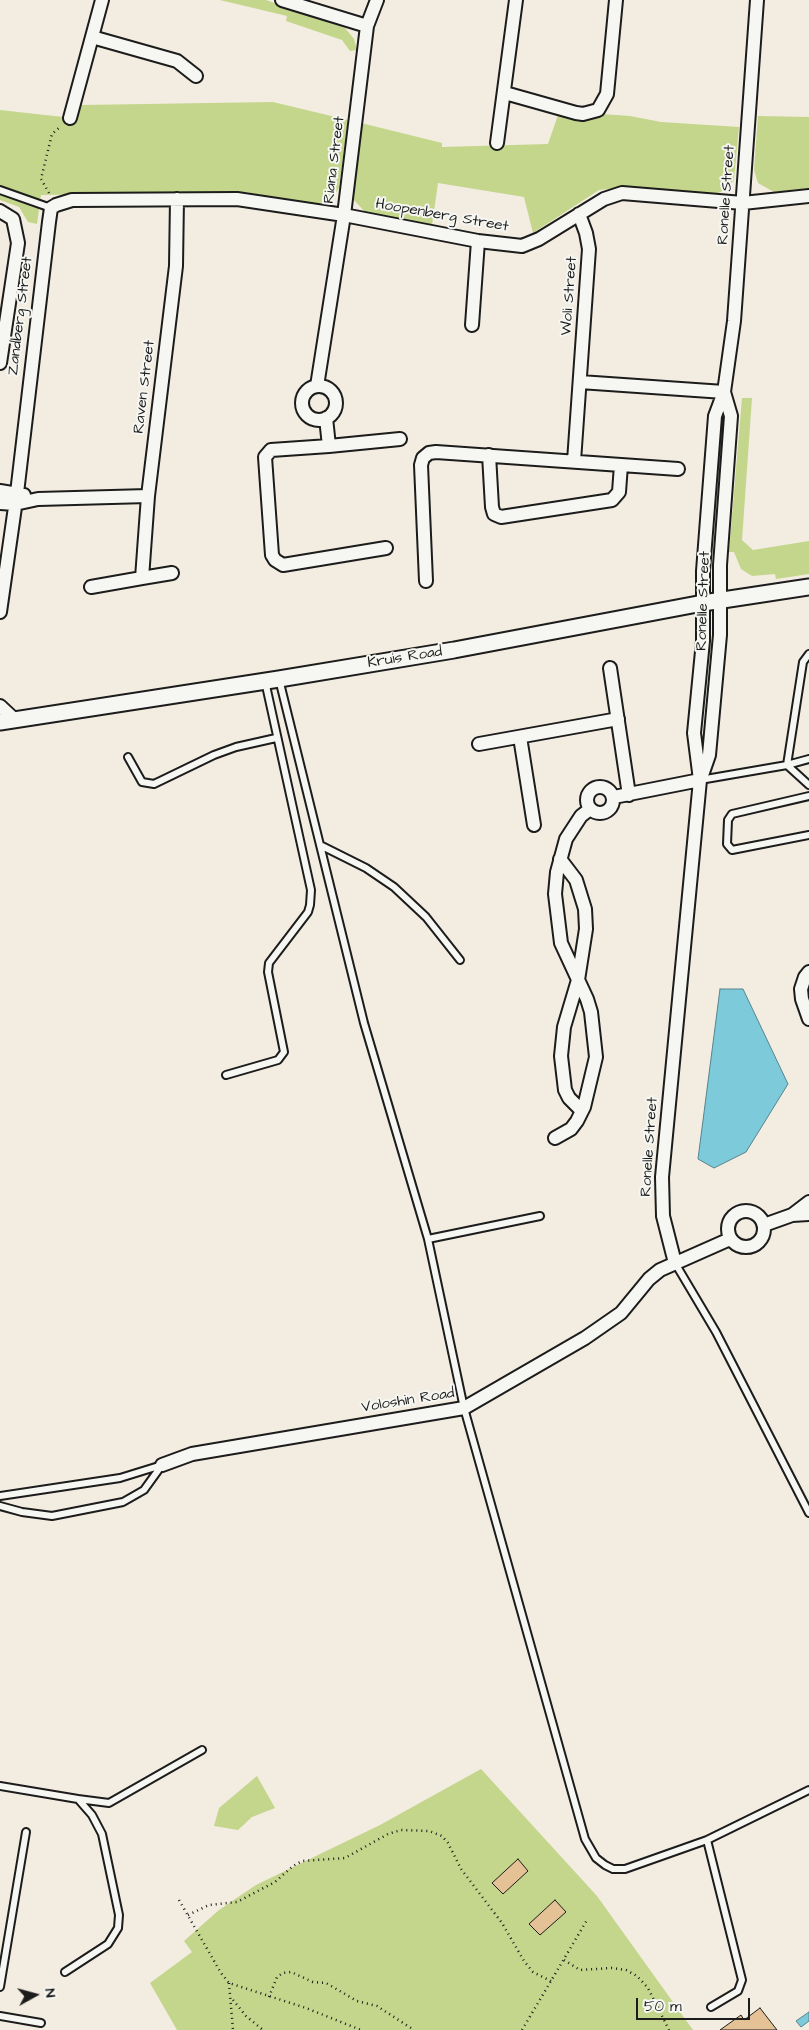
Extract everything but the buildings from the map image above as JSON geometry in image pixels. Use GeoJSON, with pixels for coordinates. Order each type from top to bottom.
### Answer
{"type":"FeatureCollection","features":[{"type":"Feature","properties":{"kind":"street"},"geometry":{"type":"LineString","coordinates":[[70,118],[102,0]]}},
{"type":"Feature","properties":{"kind":"street"},"geometry":{"type":"LineString","coordinates":[[282,0],[367,26]]}},
{"type":"Feature","properties":{"kind":"street","name":"Riana Street"},"geometry":{"type":"LineString","coordinates":[[317,386],[344,215],[367,26],[378,0]]}},
{"type":"Feature","properties":{"kind":"street"},"geometry":{"type":"LineString","coordinates":[[497,143],[516,0]]}},
{"type":"Feature","properties":{"kind":"street"},"geometry":{"type":"LineString","coordinates":[[505,93],[576,113],[583,114],[598,110],[607,94],[616,0]]}},
{"type":"Feature","properties":{"kind":"street","name":"Ronelle Street"},"geometry":{"type":"LineString","coordinates":[[675,1263],[663,1216],[662,1177],[700,780],[694,733],[704,641],[703,571],[715,416],[724,392],[734,320],[756,0]]}},
{"type":"Feature","properties":{"kind":"street"},"geometry":{"type":"LineString","coordinates":[[92,37],[177,61],[196,76]]}},
{"type":"Feature","properties":{"kind":"street","name":"Hoopenberg Street"},"geometry":{"type":"LineString","coordinates":[[54,206],[72,200],[237,199],[344,215],[478,241],[522,246],[528,245],[604,199],[622,193],[743,204],[809,196]]}},
{"type":"Feature","properties":{"kind":"street","name":"Raven Street"},"geometry":{"type":"LineString","coordinates":[[142,578],[148,496],[176,266],[177,199]]}},
{"type":"Feature","properties":{"kind":"street","name":"Zandberg Street"},"geometry":{"type":"LineString","coordinates":[[0,612],[54,206]]}},
{"type":"Feature","properties":{"kind":"street"},"geometry":{"type":"LineString","coordinates":[[0,211],[13,219],[18,243],[0,363]]}},
{"type":"Feature","properties":{"kind":"street","name":"Woli Street"},"geometry":{"type":"LineString","coordinates":[[574,461],[589,250],[579,214]]}},
{"type":"Feature","properties":{"kind":"street"},"geometry":{"type":"LineString","coordinates":[[472,325],[478,241]]}},
{"type":"Feature","properties":{"kind":"street"},"geometry":{"type":"LineString","coordinates":[[580,382],[724,392]]}},
{"type":"Feature","properties":{"kind":"street"},"geometry":{"type":"LineString","coordinates":[[317,386],[328,389],[335,398],[334,410],[326,418],[320,419],[309,416],[302,407],[303,396],[307,391],[317,386]]}},
{"type":"Feature","properties":{"kind":"street","name":"Ronelle Street"},"geometry":{"type":"LineString","coordinates":[[700,780],[709,755],[720,635],[720,565],[731,416],[724,392]]}},
{"type":"Feature","properties":{"kind":"street"},"geometry":{"type":"LineString","coordinates":[[326,418],[329,446]]}},
{"type":"Feature","properties":{"kind":"street"},"geometry":{"type":"LineString","coordinates":[[386,548],[284,566],[275,560],[272,555],[265,457],[271,450],[400,439]]}},
{"type":"Feature","properties":{"kind":"street"},"geometry":{"type":"LineString","coordinates":[[426,581],[421,465],[423,458],[432,452],[678,469]]}},
{"type":"Feature","properties":{"kind":"street"},"geometry":{"type":"LineString","coordinates":[[489,455],[492,508],[494,514],[501,517],[612,500],[619,492],[621,465]]}},
{"type":"Feature","properties":{"kind":"street"},"geometry":{"type":"LineString","coordinates":[[0,491],[16,498]]}},
{"type":"Feature","properties":{"kind":"street"},"geometry":{"type":"LineString","coordinates":[[0,503],[16,498],[148,496]]}},
{"type":"Feature","properties":{"kind":"street"},"geometry":{"type":"LineString","coordinates":[[91,587],[172,573]]}},
{"type":"Feature","properties":{"kind":"street","name":"Kruis Road"},"geometry":{"type":"LineString","coordinates":[[0,722],[454,650],[703,603],[809,587]]}},
{"type":"Feature","properties":{"kind":"street"},"geometry":{"type":"LineString","coordinates":[[610,668],[628,795]]}},
{"type":"Feature","properties":{"kind":"street"},"geometry":{"type":"LineString","coordinates":[[0,706],[15,720]]}},
{"type":"Feature","properties":{"kind":"street"},"geometry":{"type":"LineString","coordinates":[[479,744],[618,719]]}},
{"type":"Feature","properties":{"kind":"street"},"geometry":{"type":"LineString","coordinates":[[520,737],[534,825]]}},
{"type":"Feature","properties":{"kind":"street"},"geometry":{"type":"LineString","coordinates":[[614,798],[700,780]]}},
{"type":"Feature","properties":{"kind":"street"},"geometry":{"type":"LineString","coordinates":[[590,809],[588,796],[593,789],[606,788],[614,798]]}},
{"type":"Feature","properties":{"kind":"street"},"geometry":{"type":"LineString","coordinates":[[590,809],[598,813],[606,812],[612,806],[614,798]]}},
{"type":"Feature","properties":{"kind":"street"},"geometry":{"type":"LineString","coordinates":[[555,1138],[571,1129],[582,1111],[593,1073],[595,1043],[589,1006],[561,943],[557,920],[556,879],[566,839],[581,816],[590,809]]}},
{"type":"Feature","properties":{"kind":"street"},"geometry":{"type":"LineString","coordinates":[[560,858],[576,880],[585,908],[586,929],[578,980],[564,1027],[561,1056],[565,1090],[569,1098],[582,1111]]}},
{"type":"Feature","properties":{"kind":"street"},"geometry":{"type":"LineString","coordinates":[[809,972],[804,977],[801,989],[802,999],[809,1019]]}},
{"type":"Feature","properties":{"kind":"street"},"geometry":{"type":"LineString","coordinates":[[792,1215],[809,1202]]}},
{"type":"Feature","properties":{"kind":"street"},"geometry":{"type":"LineString","coordinates":[[753,1212],[764,1225],[762,1239],[752,1247],[740,1246],[730,1238],[729,1222],[737,1214],[753,1212]]}},
{"type":"Feature","properties":{"kind":"street"},"geometry":{"type":"LineString","coordinates":[[764,1225],[792,1215],[809,1214]]}},
{"type":"Feature","properties":{"kind":"street","name":"Voloshin Road"},"geometry":{"type":"LineString","coordinates":[[162,1465],[192,1454],[464,1408],[585,1338],[621,1313],[649,1279],[660,1270],[730,1238]]}},
{"type":"Feature","properties":{"kind":"lane"},"geometry":{"type":"LineString","coordinates":[[0,190],[54,206]]}},
{"type":"Feature","properties":{"kind":"lane"},"geometry":{"type":"LineString","coordinates":[[787,765],[803,662],[809,654]]}},
{"type":"Feature","properties":{"kind":"lane"},"geometry":{"type":"LineString","coordinates":[[226,1075],[278,1060],[284,1052],[269,977],[269,963],[308,912],[310,905],[311,890],[276,738],[272,680]]}},
{"type":"Feature","properties":{"kind":"lane"},"geometry":{"type":"LineString","coordinates":[[272,680],[322,846],[364,1023],[428,1239],[464,1408],[585,1839],[596,1858],[605,1865],[613,1869],[625,1869],[707,1840],[809,1790]]}},
{"type":"Feature","properties":{"kind":"lane"},"geometry":{"type":"LineString","coordinates":[[128,757],[142,782],[154,784],[214,755],[236,747],[276,738]]}},
{"type":"Feature","properties":{"kind":"lane"},"geometry":{"type":"LineString","coordinates":[[700,780],[787,765],[809,759]]}},
{"type":"Feature","properties":{"kind":"lane"},"geometry":{"type":"LineString","coordinates":[[787,765],[809,785]]}},
{"type":"Feature","properties":{"kind":"lane"},"geometry":{"type":"LineString","coordinates":[[809,796],[732,814],[728,820],[727,844],[732,850],[809,836]]}},
{"type":"Feature","properties":{"kind":"lane"},"geometry":{"type":"LineString","coordinates":[[322,846],[366,868],[394,887],[426,917],[460,960]]}},
{"type":"Feature","properties":{"kind":"lane"},"geometry":{"type":"LineString","coordinates":[[428,1239],[540,1216]]}},
{"type":"Feature","properties":{"kind":"lane","name":"Ronelle Street"},"geometry":{"type":"LineString","coordinates":[[675,1263],[716,1332],[809,1512]]}},
{"type":"Feature","properties":{"kind":"lane"},"geometry":{"type":"LineString","coordinates":[[0,1496],[120,1478],[162,1465]]}},
{"type":"Feature","properties":{"kind":"lane"},"geometry":{"type":"LineString","coordinates":[[0,1506],[22,1512],[52,1516],[123,1502],[144,1490],[162,1465]]}},
{"type":"Feature","properties":{"kind":"lane"},"geometry":{"type":"LineString","coordinates":[[0,1786],[109,1803],[202,1750]]}},
{"type":"Feature","properties":{"kind":"lane"},"geometry":{"type":"LineString","coordinates":[[65,1972],[108,1944],[116,1934],[119,1922],[102,1834],[92,1815],[78,1799]]}},
{"type":"Feature","properties":{"kind":"lane"},"geometry":{"type":"LineString","coordinates":[[0,1987],[26,1832]]}},
{"type":"Feature","properties":{"kind":"lane"},"geometry":{"type":"LineString","coordinates":[[707,1840],[742,1980],[738,1991],[711,2007]]}},
{"type":"Feature","properties":{"kind":"lane"},"geometry":{"type":"LineString","coordinates":[[0,2016],[41,2024]]}},
{"type":"Feature","properties":{"kind":"path"},"geometry":{"type":"LineString","coordinates":[[54,206],[41,179],[52,134],[70,118]]}},
{"type":"Feature","properties":{"kind":"path"},"geometry":{"type":"LineString","coordinates":[[188,1915],[209,1905],[237,1902],[270,1885],[293,1866],[302,1862],[345,1858],[388,1834],[401,1830],[430,1831],[442,1836],[448,1843],[461,1869],[502,1923],[524,1961],[533,1972],[551,1981]]}},
{"type":"Feature","properties":{"kind":"path"},"geometry":{"type":"LineString","coordinates":[[179,1900],[221,1973],[229,1983],[232,1999],[233,2030]]}},
{"type":"Feature","properties":{"kind":"path"},"geometry":{"type":"LineString","coordinates":[[522,2030],[587,1920]]}},
{"type":"Feature","properties":{"kind":"path"},"geometry":{"type":"LineString","coordinates":[[564,1960],[580,1970],[612,1968],[626,1970],[636,1976],[648,1988],[669,2030]]}},
{"type":"Feature","properties":{"kind":"path"},"geometry":{"type":"LineString","coordinates":[[269,1997],[277,1977],[283,1973],[291,1972],[313,1982],[326,1983],[357,2002],[377,2006],[414,2030]]}},
{"type":"Feature","properties":{"kind":"path"},"geometry":{"type":"LineString","coordinates":[[229,1983],[306,2008],[361,2030]]}},
{"type":"Feature","properties":{"kind":"path"},"geometry":{"type":"LineString","coordinates":[[232,1999],[246,2016],[263,2030]]}},
{"type":"Feature","properties":{"kind":"green space"},"geometry":{"type":"Polygon","coordinates":[[[220,0],[266,0],[345,28],[354,39],[357,50],[350,51],[342,40],[286,21],[287,16],[220,0]]]}},
{"type":"Feature","properties":{"kind":"green space"},"geometry":{"type":"Polygon","coordinates":[[[273,102],[348,120],[339,188],[330,201],[313,204],[245,192],[41,195],[37,224],[28,222],[19,207],[0,200],[0,110],[63,117],[62,119],[76,123],[81,105],[273,102]]]}},
{"type":"Feature","properties":{"kind":"green space"},"geometry":{"type":"Polygon","coordinates":[[[601,114],[630,116],[661,122],[739,127],[734,180],[727,189],[713,195],[618,188],[599,190],[533,233],[524,197],[438,183],[432,225],[366,213],[354,200],[353,188],[361,123],[442,143],[442,147],[548,144],[558,115],[582,120],[601,114]]]}},
{"type":"Feature","properties":{"kind":"green space"},"geometry":{"type":"Polygon","coordinates":[[[758,116],[809,117],[809,188],[774,192],[758,183],[754,170],[758,116]]]}},
{"type":"Feature","properties":{"kind":"green space"},"geometry":{"type":"Polygon","coordinates":[[[742,398],[752,398],[742,540],[753,550],[809,541],[809,574],[776,579],[775,574],[752,576],[741,569],[734,552],[729,552],[742,398]]]}},
{"type":"Feature","properties":{"kind":"green space"},"geometry":{"type":"Polygon","coordinates":[[[481,1769],[597,1896],[693,2030],[177,2030],[150,1983],[192,1952],[184,1941],[219,1910],[256,1885],[380,1825],[481,1769]]]}},
{"type":"Feature","properties":{"kind":"green space"},"geometry":{"type":"Polygon","coordinates":[[[257,1776],[275,1808],[252,1817],[238,1830],[214,1826],[219,1808],[257,1776]]]}},
{"type":"Feature","properties":{"kind":"water"},"geometry":{"type":"Polygon","coordinates":[[[720,989],[743,989],[788,1084],[746,1152],[714,1168],[698,1159],[720,989]]]}},
{"type":"Feature","properties":{"kind":"water"},"geometry":{"type":"Polygon","coordinates":[[[809,2012],[809,2021],[801,2027],[796,2021],[809,2012]]]}}]}
